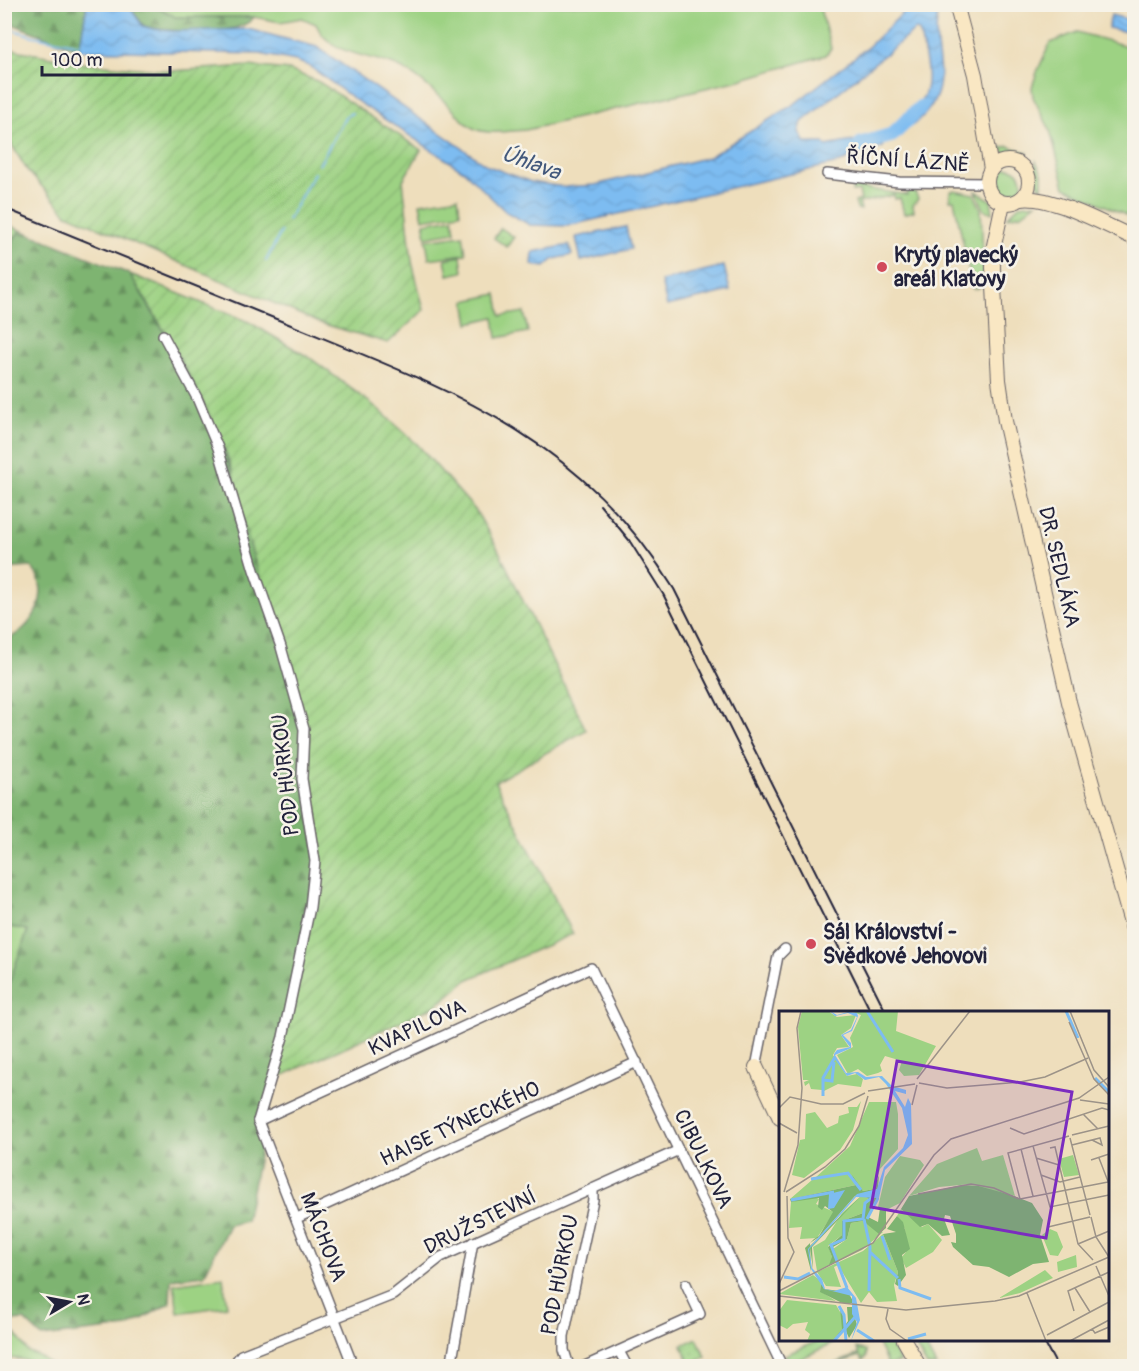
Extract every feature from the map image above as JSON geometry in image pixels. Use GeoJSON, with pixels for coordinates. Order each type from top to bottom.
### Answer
{"type":"FeatureCollection","features":[{"type":"Feature","properties":{"kind":"street"},"geometry":{"type":"LineString","coordinates":[[956,4],[984,122],[991,169],[987,183],[990,194],[1003,203],[1012,203],[1021,199],[1028,191],[1029,181]]}},
{"type":"Feature","properties":{"kind":"street"},"geometry":{"type":"LineString","coordinates":[[984,122],[1001,154],[1024,167],[1029,181],[1035,188],[1071,210]]}},
{"type":"Feature","properties":{"kind":"street"},"geometry":{"type":"LineString","coordinates":[[991,169],[999,162],[1010,160]]}},
{"type":"Feature","properties":{"kind":"street","name":"ŘÍČNÍ LÁZNĚ"},"geometry":{"type":"LineString","coordinates":[[827,174],[899,182],[987,183]]}},
{"type":"Feature","properties":{"kind":"street"},"geometry":{"type":"LineString","coordinates":[[1021,199],[1040,200],[1071,210],[1134,238]]}},
{"type":"Feature","properties":{"kind":"street","name":"DR. SEDLÁKA"},"geometry":{"type":"LineString","coordinates":[[1003,203],[993,250],[993,268],[999,380],[1005,421],[1069,702],[1134,933]]}},
{"type":"Feature","properties":{"kind":"street","name":"POD HŮRKOU"},"geometry":{"type":"LineString","coordinates":[[163,335],[197,398],[218,448],[254,570],[282,647],[304,729],[302,779],[315,861],[310,907],[283,1037],[258,1120]]}},
{"type":"Feature","properties":{"kind":"street"},"geometry":{"type":"LineString","coordinates":[[779,1116],[756,1067],[778,956],[785,949]]}},
{"type":"Feature","properties":{"kind":"street","name":"KVAPILOVA"},"geometry":{"type":"LineString","coordinates":[[258,1120],[591,968]]}},
{"type":"Feature","properties":{"kind":"street","name":"CIBULKOVA"},"geometry":{"type":"LineString","coordinates":[[591,968],[782,1366]]}},
{"type":"Feature","properties":{"kind":"street","name":"HAISE TÝNECKÉHO"},"geometry":{"type":"LineString","coordinates":[[297,1218],[637,1062]]}},
{"type":"Feature","properties":{"kind":"street","name":"MÁCHOVA"},"geometry":{"type":"LineString","coordinates":[[258,1120],[353,1366]]}},
{"type":"Feature","properties":{"kind":"street","name":"DRUŽSTEVNÍ"},"geometry":{"type":"LineString","coordinates":[[237,1363],[242,1355],[393,1295],[441,1257],[679,1150]]}},
{"type":"Feature","properties":{"kind":"street","name":"POD HŮRKOU"},"geometry":{"type":"LineString","coordinates":[[569,1366],[564,1350],[564,1336],[593,1200],[593,1189]]}},
{"type":"Feature","properties":{"kind":"street"},"geometry":{"type":"LineString","coordinates":[[451,1366],[473,1242]]}},
{"type":"Feature","properties":{"kind":"street"},"geometry":{"type":"LineString","coordinates":[[585,1366],[700,1314],[686,1284]]}},
{"type":"Feature","properties":{"kind":"street"},"geometry":{"type":"LineString","coordinates":[[904,1341],[916,1366]]}},
{"type":"Feature","properties":{"kind":"street"},"geometry":{"type":"LineString","coordinates":[[619,1351],[627,1366]]}},
{"type":"Feature","properties":{"kind":"green space"},"geometry":{"type":"Polygon","coordinates":[[[4,5],[87,5],[79,50],[5,21],[4,5]]]}},
{"type":"Feature","properties":{"kind":"green space"},"geometry":{"type":"Polygon","coordinates":[[[128,5],[165,11],[175,17],[254,17],[246,24],[219,31],[169,30],[144,26],[128,5]]]}},
{"type":"Feature","properties":{"kind":"green space"},"geometry":{"type":"Polygon","coordinates":[[[144,5],[819,5],[831,48],[826,55],[740,80],[526,130],[487,132],[468,125],[420,80],[407,71],[390,63],[341,49],[322,35],[316,24],[302,18],[280,22],[254,17],[175,17],[168,12],[144,5]]]}},
{"type":"Feature","properties":{"kind":"green space"},"geometry":{"type":"Polygon","coordinates":[[[1077,32],[1134,48],[1134,219],[1065,187],[1050,130],[1033,97],[1032,87],[1050,43],[1077,32]]]}},
{"type":"Feature","properties":{"kind":"green space"},"geometry":{"type":"Polygon","coordinates":[[[11,49],[81,63],[170,71],[249,66],[289,70],[319,82],[421,150],[403,180],[412,262],[424,310],[388,343],[320,323],[67,214],[27,170],[5,134],[5,77],[11,49]]]}},
{"type":"Feature","properties":{"kind":"green space"},"geometry":{"type":"Polygon","coordinates":[[[1009,146],[1028,153],[1020,158],[1007,156],[1000,148],[1009,146]]]}},
{"type":"Feature","properties":{"kind":"green space"},"geometry":{"type":"Polygon","coordinates":[[[1036,161],[1042,174],[1042,189],[1032,175],[1036,161]]]}},
{"type":"Feature","properties":{"kind":"green space"},"geometry":{"type":"Polygon","coordinates":[[[1008,168],[1018,172],[1022,182],[1018,192],[1008,196],[998,192],[994,182],[998,172],[1008,168]]]}},
{"type":"Feature","properties":{"kind":"green space"},"geometry":{"type":"Polygon","coordinates":[[[861,181],[861,188],[907,195],[908,188],[914,189],[918,199],[913,205],[914,211],[904,214],[900,198],[895,199],[894,195],[859,203],[861,210],[857,209],[855,202],[861,200],[859,191],[852,192],[854,183],[861,181]]]}},
{"type":"Feature","properties":{"kind":"green space"},"geometry":{"type":"Polygon","coordinates":[[[954,190],[974,194],[981,209],[984,281],[978,281],[979,288],[973,289],[954,200],[950,200],[950,192],[954,190]]]}},
{"type":"Feature","properties":{"kind":"green space"},"geometry":{"type":"Polygon","coordinates":[[[976,191],[991,200],[993,213],[984,210],[976,191]]]}},
{"type":"Feature","properties":{"kind":"green space"},"geometry":{"type":"Polygon","coordinates":[[[458,197],[460,213],[423,219],[420,203],[458,197]]]}},
{"type":"Feature","properties":{"kind":"green space"},"geometry":{"type":"Polygon","coordinates":[[[1036,203],[1022,214],[1007,217],[1019,205],[1036,203]]]}},
{"type":"Feature","properties":{"kind":"green space"},"geometry":{"type":"Polygon","coordinates":[[[453,218],[455,232],[426,237],[424,223],[453,218]]]}},
{"type":"Feature","properties":{"kind":"green space"},"geometry":{"type":"Polygon","coordinates":[[[5,223],[20,230],[5,254],[5,223]]]}},
{"type":"Feature","properties":{"kind":"green space"},"geometry":{"type":"Polygon","coordinates":[[[501,228],[514,237],[507,247],[494,238],[501,228]]]}},
{"type":"Feature","properties":{"kind":"green space"},"geometry":{"type":"Polygon","coordinates":[[[20,230],[130,274],[184,366],[220,442],[238,488],[237,501],[304,721],[318,862],[246,1221],[229,1225],[204,1275],[171,1279],[170,1303],[128,1327],[42,1337],[24,1320],[13,1321],[4,1326],[5,994],[28,930],[5,926],[5,640],[24,628],[32,619],[37,609],[41,587],[31,567],[5,569],[4,254],[20,230]]]}},
{"type":"Feature","properties":{"kind":"green space"},"geometry":{"type":"Polygon","coordinates":[[[463,235],[466,254],[429,259],[426,240],[463,235]]]}},
{"type":"Feature","properties":{"kind":"green space"},"geometry":{"type":"Polygon","coordinates":[[[461,256],[463,272],[448,275],[445,259],[461,256]]]}},
{"type":"Feature","properties":{"kind":"green space"},"geometry":{"type":"Polygon","coordinates":[[[130,274],[249,322],[310,358],[376,407],[417,444],[476,511],[498,549],[586,730],[495,782],[573,934],[467,980],[437,1005],[273,1080],[317,862],[304,779],[306,732],[237,501],[235,481],[226,453],[195,387],[130,274]]]}},
{"type":"Feature","properties":{"kind":"green space"},"geometry":{"type":"Polygon","coordinates":[[[497,294],[501,316],[524,312],[528,332],[497,338],[494,317],[469,323],[465,301],[497,294]]]}},
{"type":"Feature","properties":{"kind":"green space"},"geometry":{"type":"Polygon","coordinates":[[[5,926],[28,930],[5,994],[5,926]]]}},
{"type":"Feature","properties":{"kind":"green space"},"geometry":{"type":"Polygon","coordinates":[[[223,1277],[227,1306],[178,1313],[174,1284],[223,1277]]]}},
{"type":"Feature","properties":{"kind":"green space"},"geometry":{"type":"Polygon","coordinates":[[[16,1334],[28,1352],[39,1356],[53,1366],[19,1359],[5,1359],[5,1341],[16,1334]]]}},
{"type":"Feature","properties":{"kind":"green space"},"geometry":{"type":"Polygon","coordinates":[[[697,1338],[706,1357],[690,1364],[682,1345],[697,1338]]]}},
{"type":"Feature","properties":{"kind":"green space"},"geometry":{"type":"Polygon","coordinates":[[[818,1341],[838,1341],[800,1359],[803,1366],[790,1366],[785,1355],[818,1341]]]}},
{"type":"Feature","properties":{"kind":"green space"},"geometry":{"type":"Polygon","coordinates":[[[876,1341],[889,1341],[900,1362],[885,1366],[888,1365],[876,1341]]]}},
{"type":"Feature","properties":{"kind":"green space"},"geometry":{"type":"Polygon","coordinates":[[[913,1341],[923,1341],[925,1345],[929,1343],[931,1346],[927,1349],[936,1366],[927,1366],[913,1341]]]}},
{"type":"Feature","properties":{"kind":"green space"},"geometry":{"type":"Polygon","coordinates":[[[856,1348],[866,1351],[863,1361],[860,1356],[830,1366],[859,1354],[856,1348]]]}},
{"type":"Feature","properties":{"kind":"water"},"geometry":{"type":"Polygon","coordinates":[[[87,5],[128,5],[143,26],[154,29],[173,31],[248,29],[317,47],[488,166],[531,182],[564,187],[595,185],[709,157],[793,105],[869,46],[911,5],[940,5],[936,39],[940,83],[928,110],[913,125],[904,118],[923,97],[927,82],[923,46],[919,31],[915,30],[802,122],[799,132],[805,143],[824,143],[826,146],[880,136],[883,147],[834,164],[567,226],[530,225],[506,212],[464,171],[358,102],[309,66],[260,54],[79,50],[87,5]]]}},
{"type":"Feature","properties":{"kind":"water"},"geometry":{"type":"Polygon","coordinates":[[[1111,15],[1134,21],[1132,33],[1108,28],[1111,15]]]}},
{"type":"Feature","properties":{"kind":"water"},"geometry":{"type":"Polygon","coordinates":[[[626,227],[631,249],[581,261],[576,237],[626,227]]]}},
{"type":"Feature","properties":{"kind":"water"},"geometry":{"type":"Polygon","coordinates":[[[569,245],[572,255],[554,259],[545,267],[532,265],[533,252],[569,245]]]}},
{"type":"Feature","properties":{"kind":"water"},"geometry":{"type":"Polygon","coordinates":[[[724,266],[730,291],[667,306],[661,281],[724,266]]]}},
{"type":"Feature","properties":{"kind":"waterway"},"geometry":{"type":"LineString","coordinates":[[4,27],[33,36],[80,45]]}},
{"type":"Feature","properties":{"kind":"waterway"},"geometry":{"type":"LineString","coordinates":[[861,144],[892,135],[921,107]]}},
{"type":"Feature","properties":{"kind":"waterway"},"geometry":{"type":"LineString","coordinates":[[319,165],[346,116],[352,113]]}},
{"type":"Feature","properties":{"kind":"waterway"},"geometry":{"type":"LineString","coordinates":[[288,220],[314,173]]}},
{"type":"Feature","properties":{"kind":"waterway"},"geometry":{"type":"LineString","coordinates":[[266,261],[281,232]]}},
{"type":"Feature","properties":{"kind":"railway"},"geometry":{"type":"LineString","coordinates":[[4,208],[401,370],[454,395],[504,422],[551,454],[595,491],[636,535],[674,589],[885,1011]]}},
{"type":"Feature","properties":{"kind":"railway"},"geometry":{"type":"LineString","coordinates":[[600,505],[629,540],[663,594],[871,1011]]}},
{"type":"Feature","properties":{"kind":"railway"},"geometry":{"type":"LineString","coordinates":[[1044,1341],[1057,1366]]}},
{"type":"Feature","properties":{"kind":"place","name":"Krytý plavecký areál Klatovy"},"geometry":{"type":"Point","coordinates":[882,267]}},
{"type":"Feature","properties":{"kind":"place","name":"Sál Království - Svědkové Jehovovi"},"geometry":{"type":"Point","coordinates":[811,944]}},
{"type":"Feature","properties":{"kind":"water label","name":"Úhlava"},"geometry":{"type":"Point","coordinates":[531,163]}}]}
